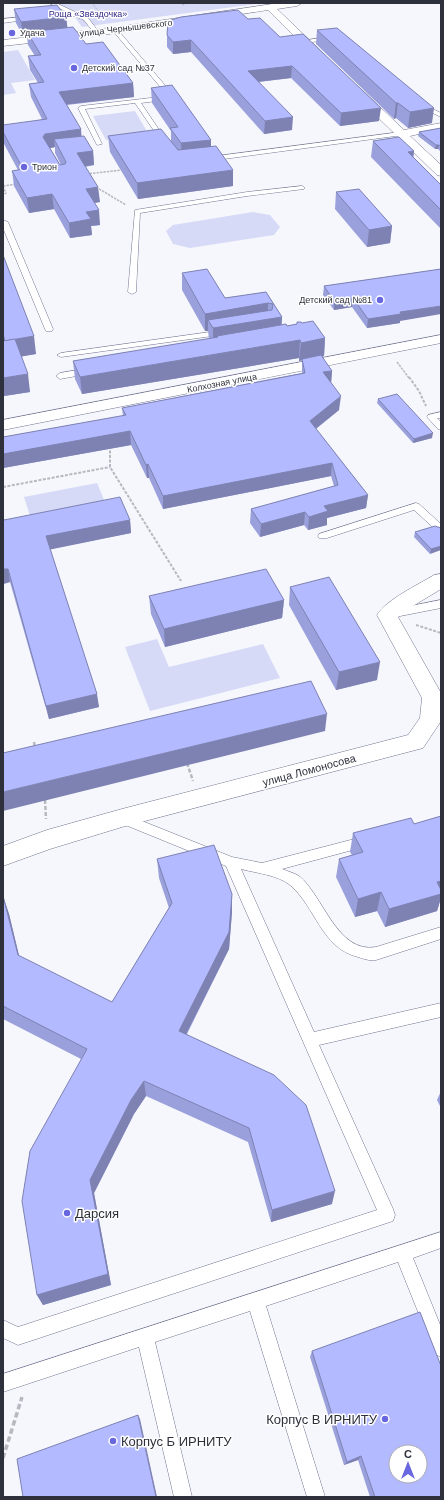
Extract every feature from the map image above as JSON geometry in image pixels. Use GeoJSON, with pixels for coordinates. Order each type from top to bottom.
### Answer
{"type":"FeatureCollection","features":[{"type":"Feature","properties":{"kind":"street","name":"улица Чернышевского"},"geometry":{"type":"LineString","coordinates":[[3,43],[115,30],[297,3]]}},
{"type":"Feature","properties":{"kind":"street"},"geometry":{"type":"LineString","coordinates":[[270,8],[328,63]]}},
{"type":"Feature","properties":{"kind":"street"},"geometry":{"type":"LineString","coordinates":[[350,85],[441,172]]}},
{"type":"Feature","properties":{"kind":"street"},"geometry":{"type":"LineString","coordinates":[[402,134],[441,126]]}},
{"type":"Feature","properties":{"kind":"street","name":"Колхозная улица"},"geometry":{"type":"LineString","coordinates":[[3,425],[441,338]]}},
{"type":"Feature","properties":{"kind":"street"},"geometry":{"type":"LineString","coordinates":[[387,615],[401,604],[441,580]]}},
{"type":"Feature","properties":{"kind":"street","name":"улица Ломоносова"},"geometry":{"type":"LineString","coordinates":[[3,856],[47,840],[122,818],[415,742],[431,720],[433,698],[387,615]]}},
{"type":"Feature","properties":{"kind":"lane"},"geometry":{"type":"LineString","coordinates":[[52,3],[86,19],[96,32]]}},
{"type":"Feature","properties":{"kind":"lane"},"geometry":{"type":"LineString","coordinates":[[3,21],[75,14]]}},
{"type":"Feature","properties":{"kind":"lane"},"geometry":{"type":"LineString","coordinates":[[107,143],[95,144],[81,108],[172,97],[115,30]]}},
{"type":"Feature","properties":{"kind":"lane"},"geometry":{"type":"LineString","coordinates":[[305,41],[337,38]]}},
{"type":"Feature","properties":{"kind":"lane"},"geometry":{"type":"LineString","coordinates":[[413,99],[425,108],[441,115]]}},
{"type":"Feature","properties":{"kind":"lane"},"geometry":{"type":"LineString","coordinates":[[137,101],[170,151]]}},
{"type":"Feature","properties":{"kind":"lane"},"geometry":{"type":"LineString","coordinates":[[201,160],[402,134]]}},
{"type":"Feature","properties":{"kind":"lane"},"geometry":{"type":"LineString","coordinates":[[154,139],[162,138]]}},
{"type":"Feature","properties":{"kind":"lane"},"geometry":{"type":"LineString","coordinates":[[132,292],[137,211],[247,194],[302,188]]}},
{"type":"Feature","properties":{"kind":"lane"},"geometry":{"type":"LineString","coordinates":[[4,222],[49,329]]}},
{"type":"Feature","properties":{"kind":"lane"},"geometry":{"type":"LineString","coordinates":[[61,355],[231,330]]}},
{"type":"Feature","properties":{"kind":"lane"},"geometry":{"type":"LineString","coordinates":[[60,376],[99,369]]}},
{"type":"Feature","properties":{"kind":"lane"},"geometry":{"type":"LineString","coordinates":[[431,417],[441,415]]}},
{"type":"Feature","properties":{"kind":"lane"},"geometry":{"type":"LineString","coordinates":[[431,417],[441,427]]}},
{"type":"Feature","properties":{"kind":"lane"},"geometry":{"type":"LineString","coordinates":[[323,536],[416,506],[441,529]]}},
{"type":"Feature","properties":{"kind":"lane"},"geometry":{"type":"LineString","coordinates":[[387,615],[441,604]]}},
{"type":"Feature","properties":{"kind":"lane"},"geometry":{"type":"LineString","coordinates":[[122,818],[231,862],[263,868],[294,880],[310,900],[331,933],[346,946],[373,954],[441,933]]}},
{"type":"Feature","properties":{"kind":"lane"},"geometry":{"type":"LineString","coordinates":[[263,868],[382,837]]}},
{"type":"Feature","properties":{"kind":"lane"},"geometry":{"type":"LineString","coordinates":[[3,1329],[18,1336],[387,1215],[231,862]]}},
{"type":"Feature","properties":{"kind":"lane"},"geometry":{"type":"LineString","coordinates":[[422,939],[441,940]]}},
{"type":"Feature","properties":{"kind":"lane"},"geometry":{"type":"LineString","coordinates":[[310,1040],[441,1010]]}},
{"type":"Feature","properties":{"kind":"lane"},"geometry":{"type":"LineString","coordinates":[[3,1383],[441,1240]]}},
{"type":"Feature","properties":{"kind":"lane"},"geometry":{"type":"LineString","coordinates":[[402,1252],[441,1348]]}},
{"type":"Feature","properties":{"kind":"lane"},"geometry":{"type":"LineString","coordinates":[[256,1301],[316,1497]]}},
{"type":"Feature","properties":{"kind":"lane"},"geometry":{"type":"LineString","coordinates":[[145,1337],[183,1497]]}},
{"type":"Feature","properties":{"kind":"path"},"geometry":{"type":"LineString","coordinates":[[86,174],[125,170]]}},
{"type":"Feature","properties":{"kind":"path"},"geometry":{"type":"LineString","coordinates":[[3,195],[6,193],[3,186],[18,184]]}},
{"type":"Feature","properties":{"kind":"path"},"geometry":{"type":"LineString","coordinates":[[94,186],[137,211]]}},
{"type":"Feature","properties":{"kind":"path"},"geometry":{"type":"LineString","coordinates":[[388,349],[419,391],[431,417]]}},
{"type":"Feature","properties":{"kind":"path"},"geometry":{"type":"LineString","coordinates":[[107,440],[110,447],[110,466],[181,581]]}},
{"type":"Feature","properties":{"kind":"path"},"geometry":{"type":"LineString","coordinates":[[3,486],[110,466]]}},
{"type":"Feature","properties":{"kind":"path"},"geometry":{"type":"LineString","coordinates":[[34,742],[36,756]]}},
{"type":"Feature","properties":{"kind":"path"},"geometry":{"type":"LineString","coordinates":[[184,756],[199,798]]}},
{"type":"Feature","properties":{"kind":"path"},"geometry":{"type":"LineString","coordinates":[[3,1458],[29,1374]]}},
{"type":"Feature","properties":{"kind":"green space","name":"Роща «Звёздочка»"},"geometry":{"type":"Polygon","coordinates":[[[50,3],[264,3],[82,27],[72,13],[50,3]]]}},
{"type":"Feature","properties":{"kind":"green space"},"geometry":{"type":"Polygon","coordinates":[[[18,50],[35,80],[11,83],[16,93],[3,95],[3,52],[18,50]]]}},
{"type":"Feature","properties":{"kind":"green space"},"geometry":{"type":"Polygon","coordinates":[[[135,111],[149,135],[106,140],[93,116],[135,111]]]}},
{"type":"Feature","properties":{"kind":"green space"},"geometry":{"type":"Polygon","coordinates":[[[253,212],[270,215],[280,227],[274,235],[190,248],[173,244],[166,231],[173,225],[253,212]]]}},
{"type":"Feature","properties":{"kind":"green space"},"geometry":{"type":"Polygon","coordinates":[[[97,483],[107,507],[32,522],[24,497],[97,483]]]}},
{"type":"Feature","properties":{"kind":"green space"},"geometry":{"type":"Polygon","coordinates":[[[157,639],[169,667],[263,644],[280,678],[150,711],[125,647],[157,639]]]}},
{"type":"Feature","properties":{"kind":"building"},"geometry":{"type":"Polygon","coordinates":[[[57,5],[66,17],[21,22],[14,9],[57,5]]]}},
{"type":"Feature","properties":{"kind":"building"},"geometry":{"type":"Polygon","coordinates":[[[238,10],[248,19],[260,18],[280,37],[303,34],[381,108],[341,113],[292,66],[248,71],[293,117],[265,121],[191,40],[173,42],[167,35],[168,21],[181,17],[238,10]]]}},
{"type":"Feature","properties":{"kind":"building"},"geometry":{"type":"Polygon","coordinates":[[[73,27],[86,44],[103,42],[133,83],[59,92],[81,129],[45,134],[43,137],[60,165],[65,164],[66,162],[54,139],[84,136],[93,151],[77,153],[98,187],[86,189],[99,210],[86,212],[91,219],[69,223],[52,194],[27,198],[12,171],[23,169],[3,132],[3,125],[47,119],[29,84],[44,82],[28,56],[41,55],[27,32],[73,27]]]}},
{"type":"Feature","properties":{"kind":"building"},"geometry":{"type":"Polygon","coordinates":[[[337,28],[434,108],[410,112],[396,103],[317,30],[337,28]]]}},
{"type":"Feature","properties":{"kind":"building"},"geometry":{"type":"Polygon","coordinates":[[[172,85],[211,140],[181,143],[170,128],[178,127],[151,88],[172,85]]]}},
{"type":"Feature","properties":{"kind":"building"},"geometry":{"type":"Polygon","coordinates":[[[441,128],[441,147],[419,132],[441,128]]]}},
{"type":"Feature","properties":{"kind":"building"},"geometry":{"type":"Polygon","coordinates":[[[161,129],[178,150],[216,146],[233,170],[137,183],[108,136],[161,129]]]}},
{"type":"Feature","properties":{"kind":"building"},"geometry":{"type":"Polygon","coordinates":[[[399,137],[414,151],[408,152],[441,185],[441,210],[373,141],[399,137]]]}},
{"type":"Feature","properties":{"kind":"building"},"geometry":{"type":"Polygon","coordinates":[[[359,189],[392,226],[369,230],[336,192],[359,189]]]}},
{"type":"Feature","properties":{"kind":"building"},"geometry":{"type":"Polygon","coordinates":[[[3,255],[34,336],[5,341],[3,334],[3,255]]]}},
{"type":"Feature","properties":{"kind":"building"},"geometry":{"type":"Polygon","coordinates":[[[207,269],[225,298],[266,292],[282,317],[213,328],[208,320],[272,310],[273,304],[268,303],[205,314],[182,273],[207,269]]]}},
{"type":"Feature","properties":{"kind":"building","name":"Детский сад №81"},"geometry":{"type":"Polygon","coordinates":[[[441,269],[441,306],[400,312],[401,314],[368,319],[353,298],[334,301],[324,286],[441,269]]]}},
{"type":"Feature","properties":{"kind":"building"},"geometry":{"type":"Polygon","coordinates":[[[313,321],[325,338],[301,343],[300,340],[80,377],[73,361],[286,324],[287,326],[297,324],[297,322],[302,323],[313,321]]]}},
{"type":"Feature","properties":{"kind":"building"},"geometry":{"type":"Polygon","coordinates":[[[15,339],[28,374],[3,378],[3,341],[15,339]]]}},
{"type":"Feature","properties":{"kind":"building"},"geometry":{"type":"Polygon","coordinates":[[[321,355],[332,371],[323,372],[341,396],[310,421],[368,495],[324,506],[328,511],[309,517],[305,512],[261,524],[251,509],[338,485],[332,463],[163,496],[130,431],[3,454],[3,437],[126,415],[122,408],[305,373],[302,359],[321,355]]]}},
{"type":"Feature","properties":{"kind":"building"},"geometry":{"type":"Polygon","coordinates":[[[397,394],[433,433],[414,439],[378,399],[397,394]]]}},
{"type":"Feature","properties":{"kind":"building"},"geometry":{"type":"Polygon","coordinates":[[[120,497],[130,520],[46,536],[97,694],[46,706],[8,569],[3,569],[3,517],[4,520],[120,497]]]}},
{"type":"Feature","properties":{"kind":"building"},"geometry":{"type":"Polygon","coordinates":[[[435,526],[441,528],[441,546],[431,549],[415,532],[435,526]]]}},
{"type":"Feature","properties":{"kind":"building"},"geometry":{"type":"Polygon","coordinates":[[[266,569],[284,600],[164,629],[149,596],[266,569]]]}},
{"type":"Feature","properties":{"kind":"building"},"geometry":{"type":"Polygon","coordinates":[[[329,577],[380,662],[339,672],[290,587],[329,577]]]}},
{"type":"Feature","properties":{"kind":"building"},"geometry":{"type":"Polygon","coordinates":[[[311,681],[327,714],[3,792],[3,753],[311,681]]]}},
{"type":"Feature","properties":{"kind":"building"},"geometry":{"type":"Polygon","coordinates":[[[441,816],[441,881],[437,882],[441,890],[441,894],[389,909],[381,892],[358,899],[339,859],[363,852],[353,833],[411,818],[414,824],[441,816]]]}},
{"type":"Feature","properties":{"kind":"building"},"geometry":{"type":"Polygon","coordinates":[[[214,845],[232,894],[229,932],[179,1031],[274,1075],[306,1105],[335,1191],[272,1210],[249,1128],[144,1081],[131,1100],[90,1180],[108,1274],[37,1295],[22,1201],[30,1151],[87,1049],[3,1006],[3,896],[18,955],[112,1002],[172,903],[157,859],[214,845]]]}},
{"type":"Feature","properties":{"kind":"building","name":"Корпус В ИРНИТУ"},"geometry":{"type":"Polygon","coordinates":[[[420,1312],[441,1366],[441,1497],[375,1497],[361,1456],[347,1462],[312,1351],[420,1312]]]}},
{"type":"Feature","properties":{"kind":"building","name":"Корпус Б ИРНИТУ"},"geometry":{"type":"Polygon","coordinates":[[[138,1415],[156,1497],[23,1497],[17,1459],[138,1415]]]}},
{"type":"Feature","properties":{"kind":"place","name":"Удача"},"geometry":{"type":"Point","coordinates":[12,33]}},
{"type":"Feature","properties":{"kind":"place","name":"Детский сад №37"},"geometry":{"type":"Point","coordinates":[74,68]}},
{"type":"Feature","properties":{"kind":"place","name":"Трион"},"geometry":{"type":"Point","coordinates":[24,167]}},
{"type":"Feature","properties":{"kind":"place","name":"Детский сад №81"},"geometry":{"type":"Point","coordinates":[380,300]}},
{"type":"Feature","properties":{"kind":"place","name":"Дарсия"},"geometry":{"type":"Point","coordinates":[67,1213]}},
{"type":"Feature","properties":{"kind":"place","name":"Корпус В ИРНИТУ"},"geometry":{"type":"Point","coordinates":[385,1419]}},
{"type":"Feature","properties":{"kind":"place","name":"Корпус Б ИРНИТУ"},"geometry":{"type":"Point","coordinates":[113,1441]}}]}
